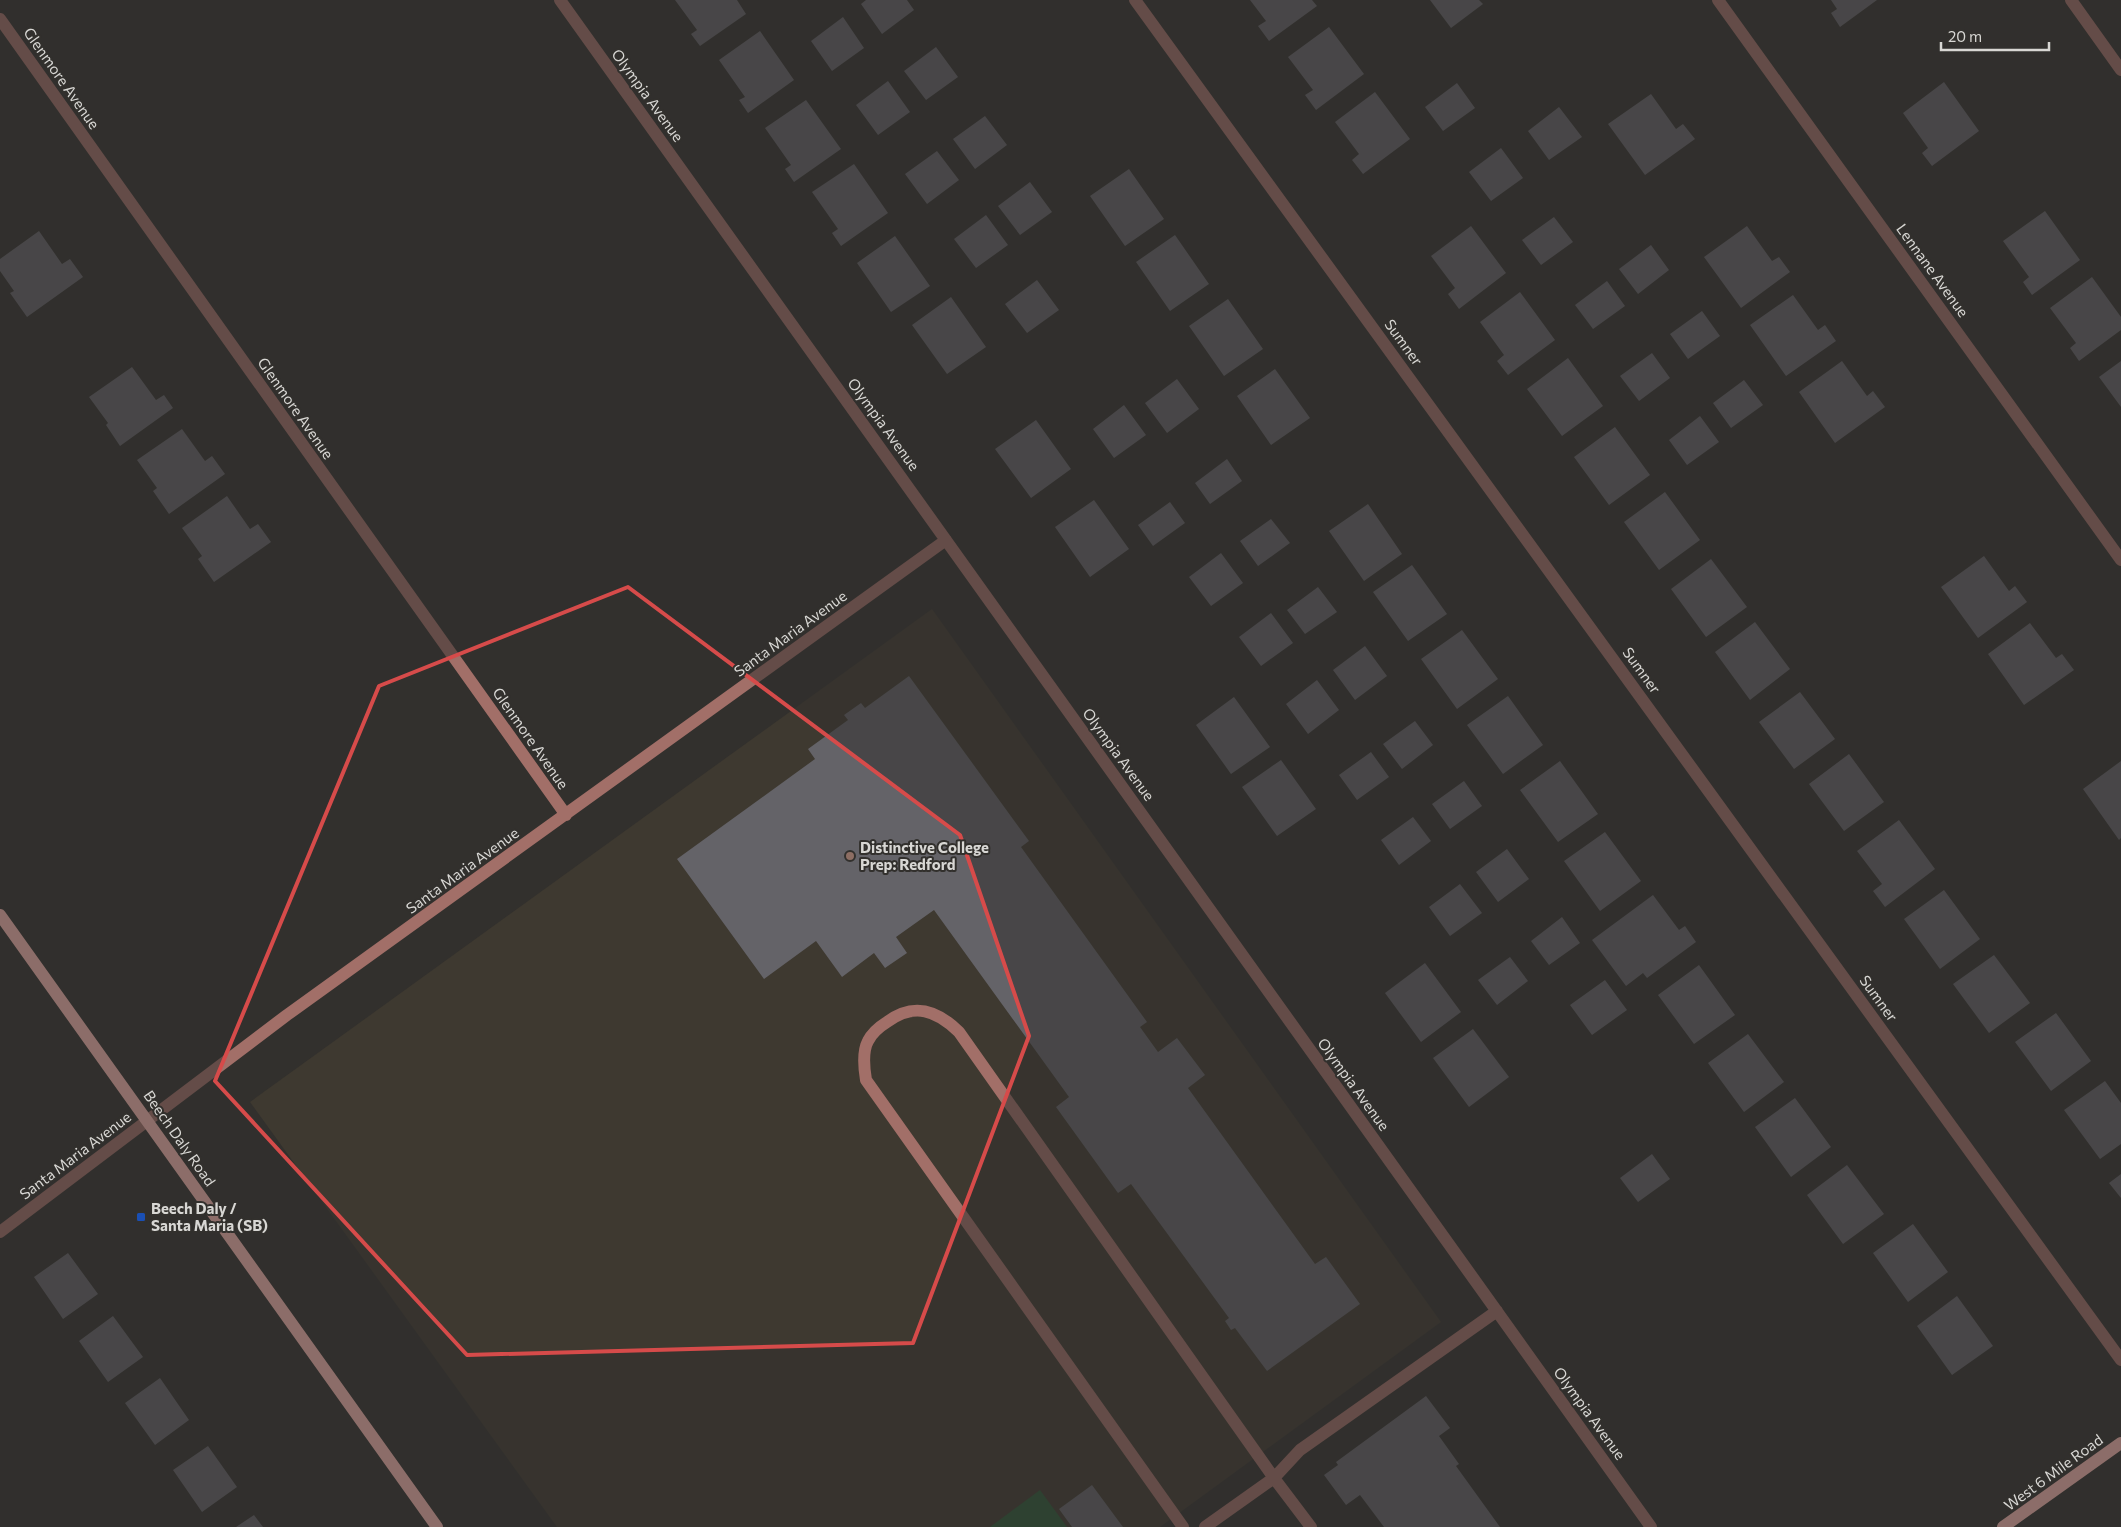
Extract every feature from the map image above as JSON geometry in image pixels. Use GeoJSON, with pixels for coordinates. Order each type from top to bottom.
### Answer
{"type":"FeatureCollection","features":[{"type":"Feature","properties":{"kind":"main road","name":"Beech Daly Road"},"geometry":{"type":"LineString","coordinates":[[0,915],[437,1527]]}},
{"type":"Feature","properties":{"kind":"main road","name":"West 6 Mile Road"},"geometry":{"type":"LineString","coordinates":[[2003,1527],[2121,1443]]}},
{"type":"Feature","properties":{"kind":"street","name":"Olympia Avenue"},"geometry":{"type":"LineString","coordinates":[[560,0],[1650,1526]]}},
{"type":"Feature","properties":{"kind":"street","name":"Sumner"},"geometry":{"type":"LineString","coordinates":[[1135,0],[2121,1360]]}},
{"type":"Feature","properties":{"kind":"street","name":"Lennane Avenue"},"geometry":{"type":"LineString","coordinates":[[1718,0],[2121,560]]}},
{"type":"Feature","properties":{"kind":"street"},"geometry":{"type":"LineString","coordinates":[[2071,0],[2121,70]]}},
{"type":"Feature","properties":{"kind":"street","name":"Glenmore Avenue"},"geometry":{"type":"LineString","coordinates":[[0,19],[566,815]]}},
{"type":"Feature","properties":{"kind":"street","name":"Santa Maria Avenue"},"geometry":{"type":"LineString","coordinates":[[0,1232],[287,1015],[946,540]]}},
{"type":"Feature","properties":{"kind":"street"},"geometry":{"type":"LineString","coordinates":[[1183,1527],[866,1080],[864,1062],[867,1042],[878,1028],[895,1016],[911,1010],[930,1012],[947,1020],[959,1032],[1274,1478],[1311,1527]]}},
{"type":"Feature","properties":{"kind":"street"},"geometry":{"type":"LineString","coordinates":[[1205,1527],[1274,1478],[1300,1450],[1497,1311]]}},
{"type":"Feature","properties":{"kind":"highlighted area"},"geometry":{"type":"Polygon","coordinates":[[[628,587],[960,835],[1029,1036],[913,1343],[467,1355],[215,1081],[379,686],[628,587]]]}},
{"type":"Feature","properties":{"kind":"shaded area","name":"Distinctive College Prep: Redford"},"geometry":{"type":"Polygon","coordinates":[[[932,609],[1441,1322],[1160,1527],[557,1527],[250,1102],[932,609]]]}},
{"type":"Feature","properties":{"kind":"green space"},"geometry":{"type":"Polygon","coordinates":[[[1040,1490],[1067,1527],[990,1527],[1040,1490]]]}},
{"type":"Feature","properties":{"kind":"building"},"geometry":{"type":"Polygon","coordinates":[[[675,0],[737,0],[746,14],[700,46],[691,34],[697,30],[675,0]]]}},
{"type":"Feature","properties":{"kind":"building"},"geometry":{"type":"Polygon","coordinates":[[[866,0],[907,0],[914,10],[882,34],[861,4],[866,0]]]}},
{"type":"Feature","properties":{"kind":"building"},"geometry":{"type":"Polygon","coordinates":[[[1250,0],[1312,0],[1317,6],[1269,41],[1258,26],[1266,21],[1250,0]]]}},
{"type":"Feature","properties":{"kind":"building"},"geometry":{"type":"Polygon","coordinates":[[[1430,0],[1479,0],[1483,4],[1451,28],[1430,0]]]}},
{"type":"Feature","properties":{"kind":"building"},"geometry":{"type":"Polygon","coordinates":[[[1831,0],[1877,0],[1840,27],[1831,13],[1837,9],[1831,0]]]}},
{"type":"Feature","properties":{"kind":"building"},"geometry":{"type":"Polygon","coordinates":[[[843,17],[864,48],[832,71],[811,41],[843,17]]]}},
{"type":"Feature","properties":{"kind":"building"},"geometry":{"type":"Polygon","coordinates":[[[1329,27],[1364,74],[1316,110],[1305,95],[1313,90],[1288,57],[1329,27]]]}},
{"type":"Feature","properties":{"kind":"building"},"geometry":{"type":"Polygon","coordinates":[[[760,31],[794,80],[748,113],[739,100],[745,97],[719,60],[760,31]]]}},
{"type":"Feature","properties":{"kind":"building"},"geometry":{"type":"Polygon","coordinates":[[[936,47],[958,77],[926,100],[904,71],[936,47]]]}},
{"type":"Feature","properties":{"kind":"building"},"geometry":{"type":"Polygon","coordinates":[[[888,81],[910,112],[878,135],[856,105],[888,81]]]}},
{"type":"Feature","properties":{"kind":"building"},"geometry":{"type":"Polygon","coordinates":[[[1944,82],[1979,131],[1932,166],[1922,153],[1928,148],[1903,113],[1944,82]]]}},
{"type":"Feature","properties":{"kind":"building"},"geometry":{"type":"Polygon","coordinates":[[[1457,83],[1475,108],[1443,131],[1425,107],[1457,83]]]}},
{"type":"Feature","properties":{"kind":"building"},"geometry":{"type":"Polygon","coordinates":[[[1375,92],[1410,139],[1363,174],[1352,160],[1359,154],[1335,122],[1375,92]]]}},
{"type":"Feature","properties":{"kind":"building"},"geometry":{"type":"Polygon","coordinates":[[[1651,94],[1676,129],[1683,124],[1695,139],[1645,175],[1608,124],[1651,94]]]}},
{"type":"Feature","properties":{"kind":"building"},"geometry":{"type":"Polygon","coordinates":[[[806,100],[841,149],[794,182],[785,169],[791,165],[765,128],[806,100]]]}},
{"type":"Feature","properties":{"kind":"building"},"geometry":{"type":"Polygon","coordinates":[[[1559,107],[1582,137],[1549,160],[1528,131],[1559,107]]]}},
{"type":"Feature","properties":{"kind":"building"},"geometry":{"type":"Polygon","coordinates":[[[985,116],[1007,145],[975,169],[953,139],[985,116]]]}},
{"type":"Feature","properties":{"kind":"building"},"geometry":{"type":"Polygon","coordinates":[[[1501,148],[1523,178],[1491,201],[1469,172],[1501,148]]]}},
{"type":"Feature","properties":{"kind":"building"},"geometry":{"type":"Polygon","coordinates":[[[937,151],[959,180],[927,204],[905,174],[937,151]]]}},
{"type":"Feature","properties":{"kind":"building"},"geometry":{"type":"Polygon","coordinates":[[[854,164],[888,213],[841,246],[832,233],[838,229],[812,192],[854,164]]]}},
{"type":"Feature","properties":{"kind":"building"},"geometry":{"type":"Polygon","coordinates":[[[1129,169],[1164,219],[1125,246],[1090,196],[1129,169]]]}},
{"type":"Feature","properties":{"kind":"building"},"geometry":{"type":"Polygon","coordinates":[[[1030,182],[1052,212],[1020,235],[998,206],[1030,182]]]}},
{"type":"Feature","properties":{"kind":"building"},"geometry":{"type":"Polygon","coordinates":[[[2045,211],[2080,260],[2032,295],[2023,282],[2029,277],[2003,241],[2045,211]]]}},
{"type":"Feature","properties":{"kind":"building"},"geometry":{"type":"Polygon","coordinates":[[[986,215],[1008,245],[976,268],[954,239],[986,215]]]}},
{"type":"Feature","properties":{"kind":"building"},"geometry":{"type":"Polygon","coordinates":[[[1554,217],[1573,242],[1541,265],[1522,240],[1554,217]]]}},
{"type":"Feature","properties":{"kind":"building"},"geometry":{"type":"Polygon","coordinates":[[[1471,226],[1506,273],[1459,309],[1448,294],[1455,288],[1431,256],[1471,226]]]}},
{"type":"Feature","properties":{"kind":"building"},"geometry":{"type":"Polygon","coordinates":[[[1747,226],[1772,261],[1779,257],[1790,272],[1741,308],[1704,257],[1747,226]]]}},
{"type":"Feature","properties":{"kind":"building"},"geometry":{"type":"Polygon","coordinates":[[[39,231],[62,264],[70,259],[83,277],[27,317],[10,293],[14,291],[0,271],[0,259],[39,231]]]}},
{"type":"Feature","properties":{"kind":"building"},"geometry":{"type":"Polygon","coordinates":[[[1175,235],[1209,284],[1170,311],[1136,262],[1175,235]]]}},
{"type":"Feature","properties":{"kind":"building"},"geometry":{"type":"Polygon","coordinates":[[[895,236],[930,286],[891,312],[857,263],[895,236]]]}},
{"type":"Feature","properties":{"kind":"building"},"geometry":{"type":"Polygon","coordinates":[[[1651,245],[1669,270],[1638,294],[1619,269],[1651,245]]]}},
{"type":"Feature","properties":{"kind":"building"},"geometry":{"type":"Polygon","coordinates":[[[2092,277],[2121,317],[2121,330],[2079,361],[2070,348],[2076,343],[2050,308],[2092,277]]]}},
{"type":"Feature","properties":{"kind":"building"},"geometry":{"type":"Polygon","coordinates":[[[1037,280],[1059,310],[1027,333],[1005,304],[1037,280]]]}},
{"type":"Feature","properties":{"kind":"building"},"geometry":{"type":"Polygon","coordinates":[[[1607,281],[1625,306],[1593,329],[1575,305],[1607,281]]]}},
{"type":"Feature","properties":{"kind":"building"},"geometry":{"type":"Polygon","coordinates":[[[1520,292],[1555,340],[1508,375],[1497,361],[1504,355],[1480,322],[1520,292]]]}},
{"type":"Feature","properties":{"kind":"building"},"geometry":{"type":"Polygon","coordinates":[[[1793,295],[1818,330],[1825,325],[1836,341],[1786,376],[1750,325],[1793,295]]]}},
{"type":"Feature","properties":{"kind":"building"},"geometry":{"type":"Polygon","coordinates":[[[951,297],[986,347],[947,374],[912,325],[951,297]]]}},
{"type":"Feature","properties":{"kind":"building"},"geometry":{"type":"Polygon","coordinates":[[[1228,299],[1263,349],[1224,376],[1189,326],[1228,299]]]}},
{"type":"Feature","properties":{"kind":"building"},"geometry":{"type":"Polygon","coordinates":[[[1702,311],[1720,336],[1688,359],[1670,334],[1702,311]]]}},
{"type":"Feature","properties":{"kind":"building"},"geometry":{"type":"Polygon","coordinates":[[[1652,353],[1670,378],[1639,401],[1620,376],[1652,353]]]}},
{"type":"Feature","properties":{"kind":"building"},"geometry":{"type":"Polygon","coordinates":[[[1568,358],[1603,406],[1562,436],[1527,389],[1568,358]]]}},
{"type":"Feature","properties":{"kind":"building"},"geometry":{"type":"Polygon","coordinates":[[[1842,361],[1867,396],[1873,391],[1885,407],[1835,443],[1799,392],[1842,361]]]}},
{"type":"Feature","properties":{"kind":"building"},"geometry":{"type":"Polygon","coordinates":[[[2121,361],[2121,407],[2099,377],[2121,361]]]}},
{"type":"Feature","properties":{"kind":"building"},"geometry":{"type":"Polygon","coordinates":[[[132,367],[156,400],[164,395],[173,408],[120,446],[106,425],[108,423],[89,397],[132,367]]]}},
{"type":"Feature","properties":{"kind":"building"},"geometry":{"type":"Polygon","coordinates":[[[1275,369],[1310,418],[1271,445],[1237,396],[1275,369]]]}},
{"type":"Feature","properties":{"kind":"building"},"geometry":{"type":"Polygon","coordinates":[[[1177,379],[1199,409],[1167,433],[1145,403],[1177,379]]]}},
{"type":"Feature","properties":{"kind":"building"},"geometry":{"type":"Polygon","coordinates":[[[1744,380],[1763,405],[1731,428],[1713,403],[1744,380]]]}},
{"type":"Feature","properties":{"kind":"building"},"geometry":{"type":"Polygon","coordinates":[[[1124,405],[1146,435],[1114,458],[1093,429],[1124,405]]]}},
{"type":"Feature","properties":{"kind":"building"},"geometry":{"type":"Polygon","coordinates":[[[1700,416],[1719,442],[1687,465],[1669,440],[1700,416]]]}},
{"type":"Feature","properties":{"kind":"building"},"geometry":{"type":"Polygon","coordinates":[[[1036,420],[1071,469],[1031,498],[995,449],[1036,420]]]}},
{"type":"Feature","properties":{"kind":"building"},"geometry":{"type":"Polygon","coordinates":[[[1615,427],[1650,475],[1609,505],[1574,457],[1615,427]]]}},
{"type":"Feature","properties":{"kind":"building"},"geometry":{"type":"Polygon","coordinates":[[[182,429],[205,461],[212,456],[225,474],[169,514],[153,491],[157,488],[137,460],[182,429]]]}},
{"type":"Feature","properties":{"kind":"building"},"geometry":{"type":"Polygon","coordinates":[[[1227,459],[1242,481],[1210,504],[1195,483],[1227,459]]]}},
{"type":"Feature","properties":{"kind":"building"},"geometry":{"type":"Polygon","coordinates":[[[1665,492],[1700,540],[1659,570],[1624,522],[1665,492]]]}},
{"type":"Feature","properties":{"kind":"building"},"geometry":{"type":"Polygon","coordinates":[[[227,496],[250,529],[258,524],[271,542],[214,582],[198,559],[202,556],[182,528],[227,496]]]}},
{"type":"Feature","properties":{"kind":"building"},"geometry":{"type":"Polygon","coordinates":[[[1094,500],[1129,549],[1090,577],[1055,527],[1094,500]]]}},
{"type":"Feature","properties":{"kind":"building"},"geometry":{"type":"Polygon","coordinates":[[[1170,502],[1185,523],[1153,546],[1138,525],[1170,502]]]}},
{"type":"Feature","properties":{"kind":"building"},"geometry":{"type":"Polygon","coordinates":[[[1368,504],[1402,554],[1364,581],[1329,531],[1368,504]]]}},
{"type":"Feature","properties":{"kind":"building"},"geometry":{"type":"Polygon","coordinates":[[[1271,519],[1290,543],[1258,566],[1240,541],[1271,519]]]}},
{"type":"Feature","properties":{"kind":"building"},"geometry":{"type":"Polygon","coordinates":[[[1221,553],[1243,583],[1211,606],[1189,577],[1221,553]]]}},
{"type":"Feature","properties":{"kind":"building"},"geometry":{"type":"Polygon","coordinates":[[[1984,556],[2009,591],[2015,586],[2027,602],[1978,638],[1941,587],[1984,556]]]}},
{"type":"Feature","properties":{"kind":"building"},"geometry":{"type":"Polygon","coordinates":[[[1711,559],[1747,607],[1706,637],[1671,589],[1711,559]]]}},
{"type":"Feature","properties":{"kind":"building"},"geometry":{"type":"Polygon","coordinates":[[[1412,565],[1447,614],[1408,641],[1373,592],[1412,565]]]}},
{"type":"Feature","properties":{"kind":"building"},"geometry":{"type":"Polygon","coordinates":[[[1318,587],[1337,612],[1305,634],[1287,610],[1318,587]]]}},
{"type":"Feature","properties":{"kind":"building"},"geometry":{"type":"Polygon","coordinates":[[[1271,613],[1293,643],[1261,666],[1239,637],[1271,613]]]}},
{"type":"Feature","properties":{"kind":"building"},"geometry":{"type":"Polygon","coordinates":[[[1755,622],[1790,669],[1750,700],[1715,652],[1755,622]]]}},
{"type":"Feature","properties":{"kind":"building"},"geometry":{"type":"Polygon","coordinates":[[[2030,623],[2056,658],[2062,654],[2074,670],[2024,705],[1988,654],[2030,623]]]}},
{"type":"Feature","properties":{"kind":"building"},"geometry":{"type":"Polygon","coordinates":[[[1462,630],[1498,679],[1457,709],[1421,659],[1462,630]]]}},
{"type":"Feature","properties":{"kind":"building"},"geometry":{"type":"Polygon","coordinates":[[[1365,646],[1387,676],[1355,700],[1333,670],[1365,646]]]}},
{"type":"Feature","properties":{"kind":"building","name":"Distinctive College Prep: Redford"},"geometry":{"type":"Polygon","coordinates":[[[909,676],[1029,841],[1021,847],[1147,1022],[1140,1027],[1158,1052],[1177,1038],[1205,1075],[1188,1088],[1315,1264],[1326,1257],[1360,1304],[1267,1371],[1235,1328],[1231,1330],[1225,1321],[1229,1318],[1131,1184],[1118,1193],[1056,1107],[1069,1097],[934,910],[896,937],[907,953],[885,968],[874,953],[842,977],[816,941],[764,979],[677,859],[815,759],[808,749],[848,720],[844,715],[861,703],[865,708],[909,676]]]}},
{"type":"Feature","properties":{"kind":"building"},"geometry":{"type":"Polygon","coordinates":[[[1317,680],[1339,710],[1308,734],[1286,704],[1317,680]]]}},
{"type":"Feature","properties":{"kind":"building"},"geometry":{"type":"Polygon","coordinates":[[[1800,692],[1835,739],[1794,769],[1759,722],[1800,692]]]}},
{"type":"Feature","properties":{"kind":"building"},"geometry":{"type":"Polygon","coordinates":[[[1508,696],[1543,745],[1503,774],[1467,725],[1508,696]]]}},
{"type":"Feature","properties":{"kind":"building"},"geometry":{"type":"Polygon","coordinates":[[[1234,697],[1270,747],[1231,774],[1196,725],[1234,697]]]}},
{"type":"Feature","properties":{"kind":"building"},"geometry":{"type":"Polygon","coordinates":[[[1415,721],[1433,745],[1402,769],[1383,744],[1415,721]]]}},
{"type":"Feature","properties":{"kind":"building"},"geometry":{"type":"Polygon","coordinates":[[[1371,752],[1389,777],[1357,800],[1339,775],[1371,752]]]}},
{"type":"Feature","properties":{"kind":"building"},"geometry":{"type":"Polygon","coordinates":[[[1849,754],[1884,802],[1844,831],[1809,784],[1849,754]]]}},
{"type":"Feature","properties":{"kind":"building"},"geometry":{"type":"Polygon","coordinates":[[[1281,760],[1316,809],[1277,836],[1242,787],[1281,760]]]}},
{"type":"Feature","properties":{"kind":"building"},"geometry":{"type":"Polygon","coordinates":[[[1560,761],[1598,814],[1558,842],[1520,790],[1560,761]]]}},
{"type":"Feature","properties":{"kind":"building"},"geometry":{"type":"Polygon","coordinates":[[[2121,761],[2121,838],[2119,840],[2083,789],[2121,761]]]}},
{"type":"Feature","properties":{"kind":"building"},"geometry":{"type":"Polygon","coordinates":[[[1464,781],[1482,806],[1450,829],[1432,804],[1464,781]]]}},
{"type":"Feature","properties":{"kind":"building"},"geometry":{"type":"Polygon","coordinates":[[[1413,817],[1431,841],[1399,865],[1381,840],[1413,817]]]}},
{"type":"Feature","properties":{"kind":"building"},"geometry":{"type":"Polygon","coordinates":[[[1899,820],[1935,869],[1885,907],[1873,891],[1882,884],[1857,851],[1899,820]]]}},
{"type":"Feature","properties":{"kind":"building"},"geometry":{"type":"Polygon","coordinates":[[[1605,832],[1641,881],[1600,911],[1564,861],[1605,832]]]}},
{"type":"Feature","properties":{"kind":"building"},"geometry":{"type":"Polygon","coordinates":[[[1507,849],[1529,879],[1498,902],[1476,872],[1507,849]]]}},
{"type":"Feature","properties":{"kind":"building"},"geometry":{"type":"Polygon","coordinates":[[[1460,884],[1482,913],[1450,936],[1429,907],[1460,884]]]}},
{"type":"Feature","properties":{"kind":"building"},"geometry":{"type":"Polygon","coordinates":[[[1944,890],[1980,939],[1940,969],[1904,919],[1944,890]]]}},
{"type":"Feature","properties":{"kind":"building"},"geometry":{"type":"Polygon","coordinates":[[[1653,895],[1679,930],[1685,926],[1696,942],[1647,978],[1643,973],[1626,986],[1592,940],[1653,895]]]}},
{"type":"Feature","properties":{"kind":"building"},"geometry":{"type":"Polygon","coordinates":[[[1562,917],[1580,943],[1549,965],[1531,941],[1562,917]]]}},
{"type":"Feature","properties":{"kind":"building"},"geometry":{"type":"Polygon","coordinates":[[[1994,955],[2030,1003],[1989,1033],[1953,984],[1994,955]]]}},
{"type":"Feature","properties":{"kind":"building"},"geometry":{"type":"Polygon","coordinates":[[[1510,957],[1528,981],[1497,1005],[1478,980],[1510,957]]]}},
{"type":"Feature","properties":{"kind":"building"},"geometry":{"type":"Polygon","coordinates":[[[1425,963],[1461,1012],[1421,1042],[1385,993],[1425,963]]]}},
{"type":"Feature","properties":{"kind":"building"},"geometry":{"type":"Polygon","coordinates":[[[1699,965],[1735,1015],[1694,1044],[1658,995],[1699,965]]]}},
{"type":"Feature","properties":{"kind":"building"},"geometry":{"type":"Polygon","coordinates":[[[1605,980],[1627,1010],[1592,1035],[1570,1005],[1605,980]]]}},
{"type":"Feature","properties":{"kind":"building"},"geometry":{"type":"Polygon","coordinates":[[[2056,1013],[2091,1061],[2051,1091],[2015,1042],[2056,1013]]]}},
{"type":"Feature","properties":{"kind":"building"},"geometry":{"type":"Polygon","coordinates":[[[1473,1029],[1509,1077],[1469,1107],[1433,1058],[1473,1029]]]}},
{"type":"Feature","properties":{"kind":"building"},"geometry":{"type":"Polygon","coordinates":[[[1748,1034],[1784,1082],[1744,1112],[1708,1063],[1748,1034]]]}},
{"type":"Feature","properties":{"kind":"building"},"geometry":{"type":"Polygon","coordinates":[[[2105,1081],[2121,1103],[2121,1144],[2100,1159],[2064,1110],[2105,1081]]]}},
{"type":"Feature","properties":{"kind":"building"},"geometry":{"type":"Polygon","coordinates":[[[1795,1098],[1831,1147],[1791,1177],[1755,1127],[1795,1098]]]}},
{"type":"Feature","properties":{"kind":"building"},"geometry":{"type":"Polygon","coordinates":[[[1652,1154],[1670,1179],[1638,1202],[1620,1178],[1652,1154]]]}},
{"type":"Feature","properties":{"kind":"building"},"geometry":{"type":"Polygon","coordinates":[[[1847,1165],[1884,1214],[1843,1244],[1807,1195],[1847,1165]]]}},
{"type":"Feature","properties":{"kind":"building"},"geometry":{"type":"Polygon","coordinates":[[[2121,1174],[2121,1198],[2109,1183],[2121,1174]]]}},
{"type":"Feature","properties":{"kind":"building"},"geometry":{"type":"Polygon","coordinates":[[[1913,1224],[1948,1272],[1908,1302],[1873,1253],[1913,1224]]]}},
{"type":"Feature","properties":{"kind":"building"},"geometry":{"type":"Polygon","coordinates":[[[68,1253],[98,1294],[63,1319],[34,1277],[68,1253]]]}},
{"type":"Feature","properties":{"kind":"building"},"geometry":{"type":"Polygon","coordinates":[[[1957,1296],[1993,1346],[1952,1375],[1917,1326],[1957,1296]]]}},
{"type":"Feature","properties":{"kind":"building"},"geometry":{"type":"Polygon","coordinates":[[[113,1316],[143,1357],[108,1382],[79,1341],[113,1316]]]}},
{"type":"Feature","properties":{"kind":"building"},"geometry":{"type":"Polygon","coordinates":[[[160,1378],[189,1420],[155,1445],[125,1403],[160,1378]]]}},
{"type":"Feature","properties":{"kind":"building"},"geometry":{"type":"Polygon","coordinates":[[[1426,1396],[1450,1428],[1439,1436],[1459,1464],[1456,1466],[1500,1527],[1384,1527],[1360,1495],[1346,1505],[1324,1475],[1338,1465],[1336,1462],[1426,1396]]]}},
{"type":"Feature","properties":{"kind":"building"},"geometry":{"type":"Polygon","coordinates":[[[208,1446],[237,1487],[202,1512],[173,1470],[208,1446]]]}},
{"type":"Feature","properties":{"kind":"building"},"geometry":{"type":"Polygon","coordinates":[[[1092,1485],[1123,1527],[1072,1527],[1059,1509],[1092,1485]]]}},
{"type":"Feature","properties":{"kind":"building"},"geometry":{"type":"Polygon","coordinates":[[[254,1515],[263,1527],[236,1527],[254,1515]]]}},
{"type":"Feature","properties":{"kind":"place","name":"Distinctive College Prep: Redford"},"geometry":{"type":"Point","coordinates":[850,856]}},
{"type":"Feature","properties":{"kind":"place","name":"Beech Daly / Santa Maria (SB)"},"geometry":{"type":"Point","coordinates":[141,1217]}}]}
